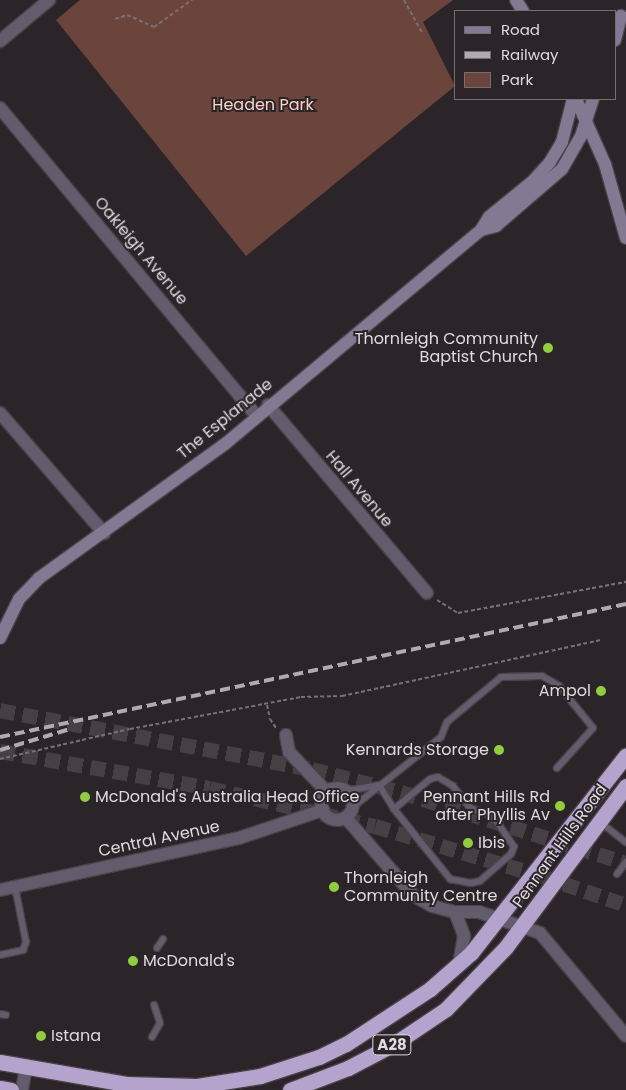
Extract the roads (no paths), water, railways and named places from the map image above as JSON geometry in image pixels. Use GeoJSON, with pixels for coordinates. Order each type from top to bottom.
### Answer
{"type":"FeatureCollection","features":[{"type":"Feature","properties":{"kind":"highway","name":"Pennant Hills Road"},"geometry":{"type":"LineString","coordinates":[[0,1062],[126,1084],[163,1086],[214,1084],[260,1076],[312,1060],[346,1044],[400,1011],[459,964],[500,919],[560,836],[626,755]]}},
{"type":"Feature","properties":{"kind":"highway","name":"Pennant Hills Road"},"geometry":{"type":"LineString","coordinates":[[290,1090],[348,1068],[394,1044],[446,1009],[492,964],[522,927],[626,786]]}},
{"type":"Feature","properties":{"kind":"highway"},"geometry":{"type":"LineString","coordinates":[[0,1088],[11,1090]]}},
{"type":"Feature","properties":{"kind":"main road"},"geometry":{"type":"LineString","coordinates":[[616,36],[621,16]]}},
{"type":"Feature","properties":{"kind":"main road","name":"The Esplanade"},"geometry":{"type":"LineString","coordinates":[[0,638],[16,605],[33,584],[225,444],[256,415],[481,230],[489,217],[541,172],[562,142],[574,100]]}},
{"type":"Feature","properties":{"kind":"main road"},"geometry":{"type":"LineString","coordinates":[[575,100],[587,118],[605,164],[626,238]]}},
{"type":"Feature","properties":{"kind":"main road","name":"The Esplanade"},"geometry":{"type":"LineString","coordinates":[[481,230],[496,226],[554,178],[570,157],[593,100]]}},
{"type":"Feature","properties":{"kind":"main road"},"geometry":{"type":"LineString","coordinates":[[562,142],[587,118]]}},
{"type":"Feature","properties":{"kind":"street"},"geometry":{"type":"LineString","coordinates":[[0,41],[49,0]]}},
{"type":"Feature","properties":{"kind":"street","name":"Oakleigh Avenue"},"geometry":{"type":"LineString","coordinates":[[0,108],[256,415]]}},
{"type":"Feature","properties":{"kind":"street","name":"Hall Avenue"},"geometry":{"type":"LineString","coordinates":[[268,405],[427,593]]}},
{"type":"Feature","properties":{"kind":"street"},"geometry":{"type":"LineString","coordinates":[[0,413],[104,533]]}},
{"type":"Feature","properties":{"kind":"street"},"geometry":{"type":"LineString","coordinates":[[286,736],[288,752],[327,792]]}},
{"type":"Feature","properties":{"kind":"street"},"geometry":{"type":"LineString","coordinates":[[349,813],[332,819],[323,810],[322,801],[327,792],[336,788],[345,791],[352,798],[349,813],[413,895],[432,906],[455,912],[479,912],[500,919]]}},
{"type":"Feature","properties":{"kind":"street","name":"Central Avenue"},"geometry":{"type":"LineString","coordinates":[[0,890],[238,838],[323,810]]}},
{"type":"Feature","properties":{"kind":"street"},"geometry":{"type":"LineString","coordinates":[[455,912],[464,936],[465,946],[459,964]]}},
{"type":"Feature","properties":{"kind":"street","name":"Pennant Hills Road"},"geometry":{"type":"LineString","coordinates":[[500,919],[522,927]]}},
{"type":"Feature","properties":{"kind":"street"},"geometry":{"type":"LineString","coordinates":[[522,927],[540,933],[626,1036]]}},
{"type":"Feature","properties":{"kind":"street"},"geometry":{"type":"LineString","coordinates":[[22,1090],[26,1067]]}},
{"type":"Feature","properties":{"kind":"lane"},"geometry":{"type":"LineString","coordinates":[[349,813],[378,785],[441,737],[447,722],[501,677],[542,676],[548,679],[559,686],[592,728],[557,768]]}},
{"type":"Feature","properties":{"kind":"lane"},"geometry":{"type":"LineString","coordinates":[[378,785],[394,809],[450,879],[471,883],[480,881],[511,854],[513,842],[493,816],[470,808],[447,780],[438,777],[430,779],[394,809]]}},
{"type":"Feature","properties":{"kind":"lane"},"geometry":{"type":"LineString","coordinates":[[345,791],[378,785]]}},
{"type":"Feature","properties":{"kind":"lane"},"geometry":{"type":"LineString","coordinates":[[599,822],[626,842]]}},
{"type":"Feature","properties":{"kind":"lane"},"geometry":{"type":"LineString","coordinates":[[617,874],[626,862]]}},
{"type":"Feature","properties":{"kind":"lane"},"geometry":{"type":"LineString","coordinates":[[0,955],[23,950],[26,942],[14,887]]}},
{"type":"Feature","properties":{"kind":"lane"},"geometry":{"type":"LineString","coordinates":[[157,948],[163,939]]}},
{"type":"Feature","properties":{"kind":"lane"},"geometry":{"type":"LineString","coordinates":[[152,1037],[160,1023],[154,1005]]}},
{"type":"Feature","properties":{"kind":"tunnel"},"geometry":{"type":"LineString","coordinates":[[0,710],[312,769],[401,792],[626,863]]}},
{"type":"Feature","properties":{"kind":"tunnel"},"geometry":{"type":"LineString","coordinates":[[0,751],[210,788],[375,826],[542,876],[626,905]]}},
{"type":"Feature","properties":{"kind":"railway"},"geometry":{"type":"LineString","coordinates":[[0,737],[626,604]]}},
{"type":"Feature","properties":{"kind":"railway"},"geometry":{"type":"LineString","coordinates":[[0,750],[70,729]]}},
{"type":"Feature","properties":{"kind":"place","name":"Thornleigh Community Baptist Church"},"geometry":{"type":"Point","coordinates":[548,348]}},
{"type":"Feature","properties":{"kind":"place","name":"Ampol"},"geometry":{"type":"Point","coordinates":[601,691]}},
{"type":"Feature","properties":{"kind":"place","name":"Kennards Storage"},"geometry":{"type":"Point","coordinates":[499,750]}},
{"type":"Feature","properties":{"kind":"place","name":"McDonald's Australia Head Office"},"geometry":{"type":"Point","coordinates":[85,797]}},
{"type":"Feature","properties":{"kind":"place","name":"Pennant Hills Rd after Phyllis Av"},"geometry":{"type":"Point","coordinates":[560,806]}},
{"type":"Feature","properties":{"kind":"place","name":"Ibis"},"geometry":{"type":"Point","coordinates":[468,843]}},
{"type":"Feature","properties":{"kind":"place","name":"Thornleigh Community Centre"},"geometry":{"type":"Point","coordinates":[334,887]}},
{"type":"Feature","properties":{"kind":"place","name":"McDonald's"},"geometry":{"type":"Point","coordinates":[133,961]}},
{"type":"Feature","properties":{"kind":"place","name":"Istana"},"geometry":{"type":"Point","coordinates":[41,1036]}},
{"type":"Feature","properties":{"kind":"park label","name":"Headen Park"},"geometry":{"type":"Point","coordinates":[263,105]}}]}
